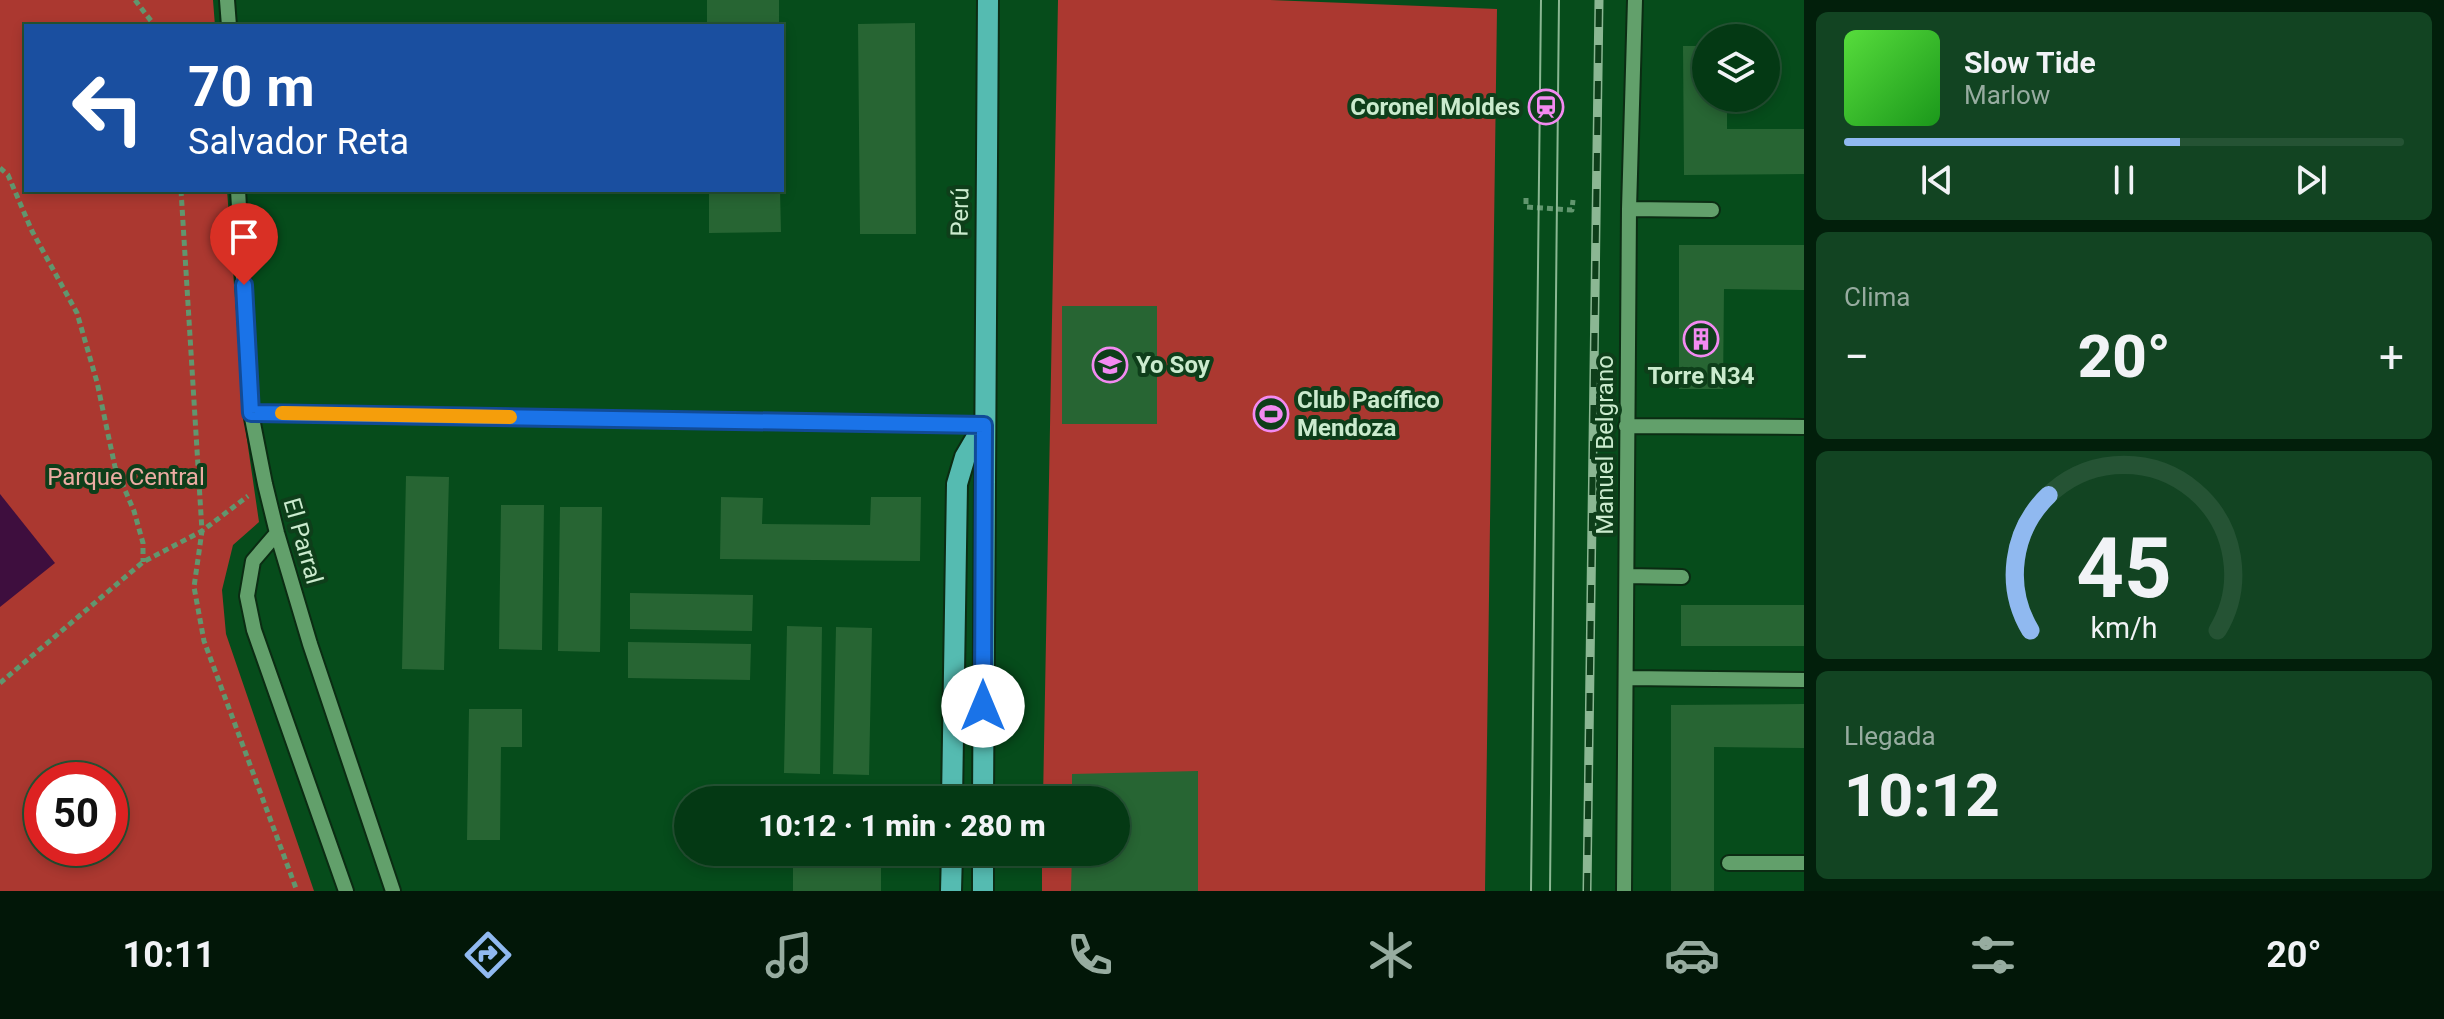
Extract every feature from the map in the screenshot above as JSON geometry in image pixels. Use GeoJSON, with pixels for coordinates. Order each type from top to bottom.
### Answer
{"type":"FeatureCollection","features":[{"type":"Feature","properties":{"kind":"main road","name":"Perú"},"geometry":{"type":"LineString","coordinates":[[983,786],[988,0]]}},
{"type":"Feature","properties":{"kind":"main road","name":"Perú"},"geometry":{"type":"LineString","coordinates":[[952,786],[957,484],[965,457],[984,425]]}},
{"type":"Feature","properties":{"kind":"main road"},"geometry":{"type":"LineString","coordinates":[[951,891],[952,866]]}},
{"type":"Feature","properties":{"kind":"main road"},"geometry":{"type":"LineString","coordinates":[[983,866],[983,891]]}},
{"type":"Feature","properties":{"kind":"street"},"geometry":{"type":"LineString","coordinates":[[227,0],[229,24]]}},
{"type":"Feature","properties":{"kind":"street","name":"Manuel Belgrano"},"geometry":{"type":"LineString","coordinates":[[1624,891],[1626,426],[1635,0]]}},
{"type":"Feature","properties":{"kind":"street","name":"El Parral"},"geometry":{"type":"LineString","coordinates":[[238,192],[251,413],[265,484],[310,644],[393,891]]}},
{"type":"Feature","properties":{"kind":"street"},"geometry":{"type":"LineString","coordinates":[[1629,209],[1712,210]]}},
{"type":"Feature","properties":{"kind":"street"},"geometry":{"type":"LineString","coordinates":[[251,413],[984,425]]}},
{"type":"Feature","properties":{"kind":"street"},"geometry":{"type":"LineString","coordinates":[[1626,426],[1804,427]]}},
{"type":"Feature","properties":{"kind":"street"},"geometry":{"type":"LineString","coordinates":[[277,533],[253,561],[247,596],[254,630],[346,891]]}},
{"type":"Feature","properties":{"kind":"street"},"geometry":{"type":"LineString","coordinates":[[1627,576],[1682,577]]}},
{"type":"Feature","properties":{"kind":"street"},"geometry":{"type":"LineString","coordinates":[[1627,678],[1804,680]]}},
{"type":"Feature","properties":{"kind":"street"},"geometry":{"type":"LineString","coordinates":[[1729,863],[1804,863]]}},
{"type":"Feature","properties":{"kind":"path"},"geometry":{"type":"LineString","coordinates":[[135,0],[153,24]]}},
{"type":"Feature","properties":{"kind":"path"},"geometry":{"type":"LineString","coordinates":[[0,168],[8,175],[32,231],[77,313],[97,382],[115,467],[134,511],[143,543],[143,562]]}},
{"type":"Feature","properties":{"kind":"path"},"geometry":{"type":"LineString","coordinates":[[181,192],[202,531],[194,587],[204,641],[297,891]]}},
{"type":"Feature","properties":{"kind":"path"},"geometry":{"type":"LineString","coordinates":[[1526,198],[1526,207],[1572,210],[1573,200]]}},
{"type":"Feature","properties":{"kind":"path"},"geometry":{"type":"LineString","coordinates":[[0,683],[143,562],[202,531],[265,484]]}},
{"type":"Feature","properties":{"kind":"green space","name":"Parque Central"},"geometry":{"type":"Polygon","coordinates":[[[0,0],[213,0],[215,24],[24,24],[24,192],[227,192],[244,419],[259,522],[233,545],[222,590],[226,634],[314,891],[0,891],[0,0]]]}},
{"type":"Feature","properties":{"kind":"green space","name":"Club Pacífico Mendoza"},"geometry":{"type":"Polygon","coordinates":[[[1058,0],[1270,0],[1497,9],[1485,891],[1042,891],[1042,866],[1130,866],[1130,786],[1043,786],[1058,0]]]}},
{"type":"Feature","properties":{"kind":"shaded area"},"geometry":{"type":"Polygon","coordinates":[[[0,494],[55,563],[0,607],[0,494]]]}},
{"type":"Feature","properties":{"kind":"building"},"geometry":{"type":"Polygon","coordinates":[[[707,0],[779,0],[779,24],[707,24],[707,0]]]}},
{"type":"Feature","properties":{"kind":"building"},"geometry":{"type":"Polygon","coordinates":[[[915,23],[916,234],[860,234],[858,24],[915,23]]]}},
{"type":"Feature","properties":{"kind":"building"},"geometry":{"type":"Polygon","coordinates":[[[1683,46],[1692,46],[1692,112],[1727,112],[1727,129],[1804,129],[1804,174],[1684,175],[1683,46]]]}},
{"type":"Feature","properties":{"kind":"building"},"geometry":{"type":"Polygon","coordinates":[[[709,192],[780,192],[781,232],[709,233],[709,192]]]}},
{"type":"Feature","properties":{"kind":"building","name":"Torre N34"},"geometry":{"type":"Polygon","coordinates":[[[1679,245],[1804,245],[1804,290],[1724,289],[1723,389],[1679,389],[1679,245]]]}},
{"type":"Feature","properties":{"kind":"building","name":"Yo Soy"},"geometry":{"type":"Polygon","coordinates":[[[1062,306],[1157,306],[1157,424],[1062,424],[1062,306]]]}},
{"type":"Feature","properties":{"kind":"building"},"geometry":{"type":"Polygon","coordinates":[[[406,476],[449,477],[444,670],[402,669],[406,476]]]}},
{"type":"Feature","properties":{"kind":"building"},"geometry":{"type":"Polygon","coordinates":[[[721,497],[763,498],[762,524],[870,525],[871,497],[921,497],[920,561],[720,559],[721,497]]]}},
{"type":"Feature","properties":{"kind":"building"},"geometry":{"type":"Polygon","coordinates":[[[501,505],[544,505],[542,650],[499,649],[501,505]]]}},
{"type":"Feature","properties":{"kind":"building"},"geometry":{"type":"Polygon","coordinates":[[[560,507],[602,507],[600,652],[558,651],[560,507]]]}},
{"type":"Feature","properties":{"kind":"building"},"geometry":{"type":"Polygon","coordinates":[[[630,593],[753,595],[752,631],[630,629],[630,593]]]}},
{"type":"Feature","properties":{"kind":"building"},"geometry":{"type":"Polygon","coordinates":[[[1681,605],[1804,605],[1804,646],[1681,646],[1681,605]]]}},
{"type":"Feature","properties":{"kind":"building"},"geometry":{"type":"Polygon","coordinates":[[[787,626],[822,627],[820,774],[784,773],[787,626]]]}},
{"type":"Feature","properties":{"kind":"building"},"geometry":{"type":"Polygon","coordinates":[[[836,627],[872,628],[869,775],[833,774],[836,627]]]}},
{"type":"Feature","properties":{"kind":"building"},"geometry":{"type":"Polygon","coordinates":[[[628,642],[751,644],[750,680],[628,678],[628,642]]]}},
{"type":"Feature","properties":{"kind":"building"},"geometry":{"type":"Polygon","coordinates":[[[1804,704],[1804,748],[1714,747],[1714,891],[1671,891],[1671,705],[1804,704]]]}},
{"type":"Feature","properties":{"kind":"building"},"geometry":{"type":"Polygon","coordinates":[[[469,709],[522,709],[522,747],[501,747],[500,840],[467,840],[469,709]]]}},
{"type":"Feature","properties":{"kind":"building"},"geometry":{"type":"Polygon","coordinates":[[[1198,771],[1198,891],[1071,891],[1072,866],[1130,866],[1130,786],[1072,786],[1072,774],[1198,771]]]}},
{"type":"Feature","properties":{"kind":"building"},"geometry":{"type":"Polygon","coordinates":[[[793,866],[881,866],[881,891],[793,891],[793,866]]]}},
{"type":"Feature","properties":{"kind":"tram line"},"geometry":{"type":"LineString","coordinates":[[1531,891],[1541,0]]}},
{"type":"Feature","properties":{"kind":"tram line"},"geometry":{"type":"LineString","coordinates":[[1550,891],[1559,0]]}},
{"type":"Feature","properties":{"kind":"railway"},"geometry":{"type":"LineString","coordinates":[[1587,891],[1599,0]]}},
{"type":"Feature","properties":{"kind":"slow traffic"},"geometry":{"type":"LineString","coordinates":[[282,413],[510,417]]}},
{"type":"Feature","properties":{"kind":"place","name":"Coronel Moldes"},"geometry":{"type":"Point","coordinates":[1546,107]}},
{"type":"Feature","properties":{"kind":"place","name":"Torre N34"},"geometry":{"type":"Point","coordinates":[1701,339]}},
{"type":"Feature","properties":{"kind":"place","name":"Yo Soy"},"geometry":{"type":"Point","coordinates":[1110,365]}},
{"type":"Feature","properties":{"kind":"place","name":"Club Pacífico Mendoza"},"geometry":{"type":"Point","coordinates":[1271,414]}},
{"type":"Feature","properties":{"kind":"route"},"geometry":{"type":"LineString","coordinates":[[244,285],[251,413],[984,425],[983,706]]}}]}
